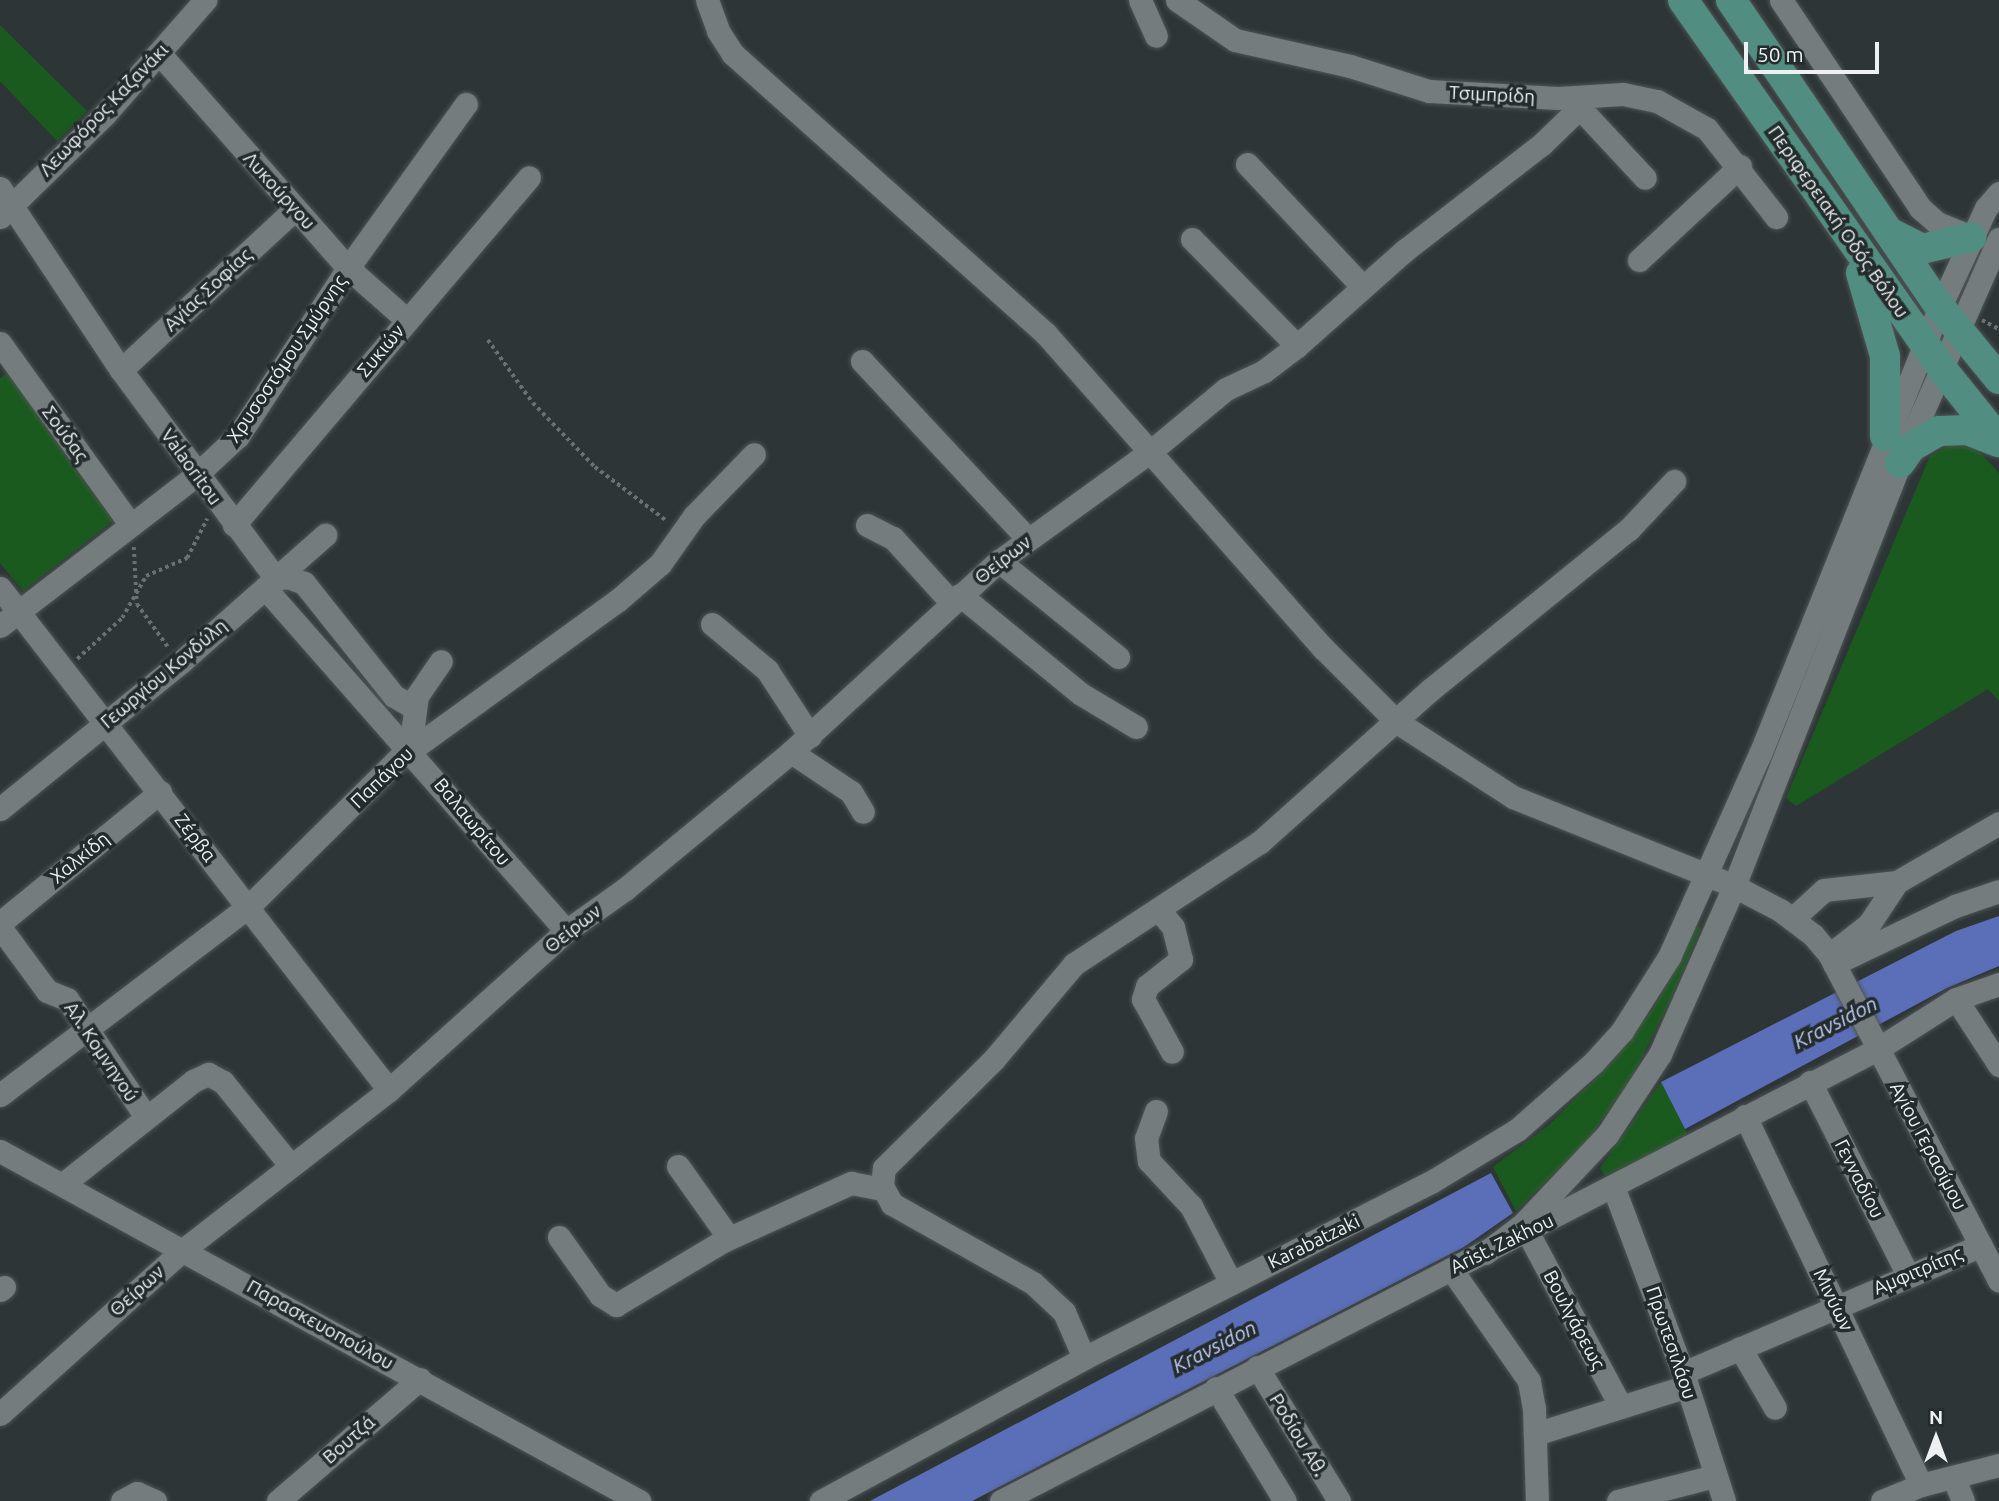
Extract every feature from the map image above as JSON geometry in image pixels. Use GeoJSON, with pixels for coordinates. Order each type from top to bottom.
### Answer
{"type":"FeatureCollection","features":[{"type":"Feature","properties":{"kind":"main road","name":"Περιφερειακή Οδός Βόλου"},"geometry":{"type":"LineString","coordinates":[[1682,0],[1942,369],[1999,441]]}},
{"type":"Feature","properties":{"kind":"main road","name":"Περιφερειακή Οδός Βόλου"},"geometry":{"type":"LineString","coordinates":[[1731,0],[1940,307],[1999,379]]}},
{"type":"Feature","properties":{"kind":"main road"},"geometry":{"type":"LineString","coordinates":[[1886,229],[1922,248],[1944,247],[1985,238]]}},
{"type":"Feature","properties":{"kind":"main road"},"geometry":{"type":"LineString","coordinates":[[1843,231],[1878,322],[1885,356],[1885,436]]}},
{"type":"Feature","properties":{"kind":"main road"},"geometry":{"type":"LineString","coordinates":[[1900,463],[1911,447],[1939,431],[1967,430],[1999,441]]}},
{"type":"Feature","properties":{"kind":"street","name":"Λεωφόρος Καζανάκι"},"geometry":{"type":"LineString","coordinates":[[4,203],[159,53],[205,0]]}},
{"type":"Feature","properties":{"kind":"street"},"geometry":{"type":"LineString","coordinates":[[707,0],[725,44],[744,66],[1027,314],[1152,451],[1322,648],[1397,722],[1513,797],[1734,886],[1792,919],[1835,967]]}},
{"type":"Feature","properties":{"kind":"street"},"geometry":{"type":"LineString","coordinates":[[1140,0],[1156,36]]}},
{"type":"Feature","properties":{"kind":"street","name":"Τσιμπρίδη"},"geometry":{"type":"LineString","coordinates":[[1177,0],[1235,40],[1350,66],[1429,92],[1579,102],[1623,94],[1667,105],[1707,129],[1740,166],[1776,216]]}},
{"type":"Feature","properties":{"kind":"street"},"geometry":{"type":"LineString","coordinates":[[1781,0],[1904,188],[1937,223],[1985,238]]}},
{"type":"Feature","properties":{"kind":"street","name":"Λυκούργου"},"geometry":{"type":"LineString","coordinates":[[159,53],[348,268],[407,320]]}},
{"type":"Feature","properties":{"kind":"street"},"geometry":{"type":"LineString","coordinates":[[1579,102],[1645,178]]}},
{"type":"Feature","properties":{"kind":"street","name":"Θείρων"},"geometry":{"type":"LineString","coordinates":[[0,1414],[183,1250],[389,1090],[566,931],[635,881],[810,736],[955,598],[999,561],[1152,451],[1226,388],[1264,371],[1297,346],[1363,287],[1542,144],[1579,102]]}},
{"type":"Feature","properties":{"kind":"street","name":"Χρυσοστόμου Σμύρνης"},"geometry":{"type":"LineString","coordinates":[[0,626],[197,475],[250,421],[348,268],[466,104]]}},
{"type":"Feature","properties":{"kind":"street"},"geometry":{"type":"LineString","coordinates":[[1247,164],[1363,287]]}},
{"type":"Feature","properties":{"kind":"street"},"geometry":{"type":"LineString","coordinates":[[1639,260],[1740,166]]}},
{"type":"Feature","properties":{"kind":"street","name":"Συκιών"},"geometry":{"type":"LineString","coordinates":[[234,525],[529,177]]}},
{"type":"Feature","properties":{"kind":"street"},"geometry":{"type":"LineString","coordinates":[[1485,1253],[1512,1234],[1550,1197],[1634,1099],[1668,1040],[1734,886],[1900,463],[1960,332],[1999,193]]}},
{"type":"Feature","properties":{"kind":"street","name":"Valaoritou"},"geometry":{"type":"LineString","coordinates":[[4,203],[234,525],[271,584]]}},
{"type":"Feature","properties":{"kind":"street","name":"Αγίας Σοφίας"},"geometry":{"type":"LineString","coordinates":[[121,370],[295,209]]}},
{"type":"Feature","properties":{"kind":"street","name":"Karabatzaki"},"geometry":{"type":"LineString","coordinates":[[821,1501],[1084,1358],[1441,1176],[1517,1130],[1560,1095],[1607,1048],[1643,1000],[1669,957],[1759,754],[1885,436],[1940,307],[1985,238]]}},
{"type":"Feature","properties":{"kind":"street"},"geometry":{"type":"LineString","coordinates":[[1192,239],[1297,346]]}},
{"type":"Feature","properties":{"kind":"street","name":"Σούδας"},"geometry":{"type":"LineString","coordinates":[[0,343],[127,528]]}},
{"type":"Feature","properties":{"kind":"street"},"geometry":{"type":"LineString","coordinates":[[862,361],[1028,539]]}},
{"type":"Feature","properties":{"kind":"street","name":"Παπάγου"},"geometry":{"type":"LineString","coordinates":[[0,1095],[88,1033],[248,907],[410,749],[617,601],[660,564],[754,454]]}},
{"type":"Feature","properties":{"kind":"street"},"geometry":{"type":"LineString","coordinates":[[1084,1358],[1075,1330],[1051,1298],[1013,1268],[901,1210],[883,1189],[882,1175],[893,1156],[994,1059],[1074,964],[1235,862],[1397,722],[1629,529],[1674,481]]}},
{"type":"Feature","properties":{"kind":"street"},"geometry":{"type":"LineString","coordinates":[[867,525],[892,538],[955,598],[1081,694],[1136,727]]}},
{"type":"Feature","properties":{"kind":"street","name":"Γεωργίου Κονδύλη"},"geometry":{"type":"LineString","coordinates":[[0,809],[182,662],[325,535]]}},
{"type":"Feature","properties":{"kind":"street"},"geometry":{"type":"LineString","coordinates":[[999,561],[1118,657]]}},
{"type":"Feature","properties":{"kind":"street"},"geometry":{"type":"LineString","coordinates":[[271,584],[287,577],[304,583],[388,689],[415,708]]}},
{"type":"Feature","properties":{"kind":"street","name":"Βαλαωρίτου"},"geometry":{"type":"LineString","coordinates":[[271,584],[566,931]]}},
{"type":"Feature","properties":{"kind":"street","name":"Ζέρβα"},"geometry":{"type":"LineString","coordinates":[[0,588],[389,1090]]}},
{"type":"Feature","properties":{"kind":"street"},"geometry":{"type":"LineString","coordinates":[[712,624],[767,670],[810,736]]}},
{"type":"Feature","properties":{"kind":"street"},"geometry":{"type":"LineString","coordinates":[[410,749],[415,708],[422,686],[441,662]]}},
{"type":"Feature","properties":{"kind":"street"},"geometry":{"type":"LineString","coordinates":[[791,752],[851,792],[863,812]]}},
{"type":"Feature","properties":{"kind":"street","name":"Χαλκίδη"},"geometry":{"type":"LineString","coordinates":[[0,925],[160,792]]}},
{"type":"Feature","properties":{"kind":"street"},"geometry":{"type":"LineString","coordinates":[[1792,919],[1824,890],[1897,882],[1999,823]]}},
{"type":"Feature","properties":{"kind":"street"},"geometry":{"type":"LineString","coordinates":[[1835,967],[1897,882]]}},
{"type":"Feature","properties":{"kind":"street"},"geometry":{"type":"LineString","coordinates":[[1835,967],[1955,906],[1999,891]]}},
{"type":"Feature","properties":{"kind":"street"},"geometry":{"type":"LineString","coordinates":[[1158,909],[1174,927],[1181,959],[1147,986],[1143,999],[1172,1052]]}},
{"type":"Feature","properties":{"kind":"street","name":"Αλ. Κομνηνού"},"geometry":{"type":"LineString","coordinates":[[0,925],[47,991],[67,999],[146,1117]]}},
{"type":"Feature","properties":{"kind":"street","name":"Αγίου Γερασίμου"},"geometry":{"type":"LineString","coordinates":[[1835,967],[1872,1043],[1989,1249],[1999,1280]]}},
{"type":"Feature","properties":{"kind":"street","name":"Arist. Zakhou"},"geometry":{"type":"LineString","coordinates":[[1002,1501],[1257,1367],[1528,1233],[1810,1082],[1872,1043],[1956,999],[1999,984]]}},
{"type":"Feature","properties":{"kind":"street"},"geometry":{"type":"LineString","coordinates":[[1956,999],[1999,1065]]}},
{"type":"Feature","properties":{"kind":"street"},"geometry":{"type":"LineString","coordinates":[[63,1184],[146,1117],[208,1074],[223,1082],[291,1166]]}},
{"type":"Feature","properties":{"kind":"street","name":"Γενναδίου"},"geometry":{"type":"LineString","coordinates":[[1810,1082],[1908,1275]]}},
{"type":"Feature","properties":{"kind":"street"},"geometry":{"type":"LineString","coordinates":[[1156,1111],[1146,1138],[1149,1161],[1191,1206],[1231,1283]]}},
{"type":"Feature","properties":{"kind":"street","name":"Μινύων"},"geometry":{"type":"LineString","coordinates":[[1745,1116],[1836,1306],[1919,1491]]}},
{"type":"Feature","properties":{"kind":"street","name":"Παρασκευοπούλου"},"geometry":{"type":"LineString","coordinates":[[0,1151],[639,1501]]}},
{"type":"Feature","properties":{"kind":"street"},"geometry":{"type":"LineString","coordinates":[[678,1166],[729,1238]]}},
{"type":"Feature","properties":{"kind":"street"},"geometry":{"type":"LineString","coordinates":[[559,1237],[600,1295],[616,1305],[729,1238],[851,1184],[883,1189]]}},
{"type":"Feature","properties":{"kind":"street","name":"Πρωτεσιλάου"},"geometry":{"type":"LineString","coordinates":[[1614,1186],[1685,1379],[1724,1501]]}},
{"type":"Feature","properties":{"kind":"street","name":"Βουλγάρεως"},"geometry":{"type":"LineString","coordinates":[[1528,1233],[1621,1407]]}},
{"type":"Feature","properties":{"kind":"street","name":"Αμφιτρίτης"},"geometry":{"type":"LineString","coordinates":[[1535,1434],[1621,1407],[1685,1379],[1741,1348],[1908,1275],[1989,1249]]}},
{"type":"Feature","properties":{"kind":"street"},"geometry":{"type":"LineString","coordinates":[[1451,1269],[1529,1381],[1535,1434],[1536,1501]]}},
{"type":"Feature","properties":{"kind":"street"},"geometry":{"type":"LineString","coordinates":[[1741,1348],[1775,1408]]}},
{"type":"Feature","properties":{"kind":"street","name":"Ροδίου Αθ."},"geometry":{"type":"LineString","coordinates":[[1257,1367],[1339,1501]]}},
{"type":"Feature","properties":{"kind":"street","name":"Βουτζά"},"geometry":{"type":"LineString","coordinates":[[278,1501],[420,1379]]}},
{"type":"Feature","properties":{"kind":"street"},"geometry":{"type":"LineString","coordinates":[[1216,1388],[1285,1501]]}},
{"type":"Feature","properties":{"kind":"street"},"geometry":{"type":"LineString","coordinates":[[1882,1501],[1999,1465]]}},
{"type":"Feature","properties":{"kind":"street"},"geometry":{"type":"LineString","coordinates":[[1618,1501],[1715,1476]]}},
{"type":"Feature","properties":{"kind":"street"},"geometry":{"type":"LineString","coordinates":[[1953,1477],[1964,1501]]}},
{"type":"Feature","properties":{"kind":"street"},"geometry":{"type":"LineString","coordinates":[[122,1501],[145,1493],[156,1501]]}},
{"type":"Feature","properties":{"kind":"path"},"geometry":{"type":"LineString","coordinates":[[488,340],[533,403],[595,467],[684,533]]}},
{"type":"Feature","properties":{"kind":"path"},"geometry":{"type":"LineString","coordinates":[[65,670],[116,625],[146,576],[187,558],[219,505]]}},
{"type":"Feature","properties":{"kind":"path"},"geometry":{"type":"LineString","coordinates":[[127,528],[135,548],[135,596],[148,624],[182,662]]}},
{"type":"Feature","properties":{"kind":"green space"},"geometry":{"type":"Polygon","coordinates":[[[0,25],[87,111],[57,141],[0,81],[0,25]]]}},
{"type":"Feature","properties":{"kind":"green space"},"geometry":{"type":"Polygon","coordinates":[[[7,373],[113,521],[23,591],[0,563],[0,378],[7,373]]]}},
{"type":"Feature","properties":{"kind":"green space"},"geometry":{"type":"Polygon","coordinates":[[[1952,444],[1978,450],[1999,473],[1999,701],[1988,689],[1796,806],[1786,798],[1930,456],[1952,444]]]}},
{"type":"Feature","properties":{"kind":"green space"},"geometry":{"type":"Polygon","coordinates":[[[1697,925],[1701,929],[1671,999],[1630,1081],[1586,1142],[1516,1211],[1493,1167],[1550,1124],[1615,1059],[1654,1007],[1697,925]]]}},
{"type":"Feature","properties":{"kind":"green space"},"geometry":{"type":"Polygon","coordinates":[[[1661,1082],[1688,1135],[1605,1176],[1600,1168],[1661,1082]]]}},
{"type":"Feature","properties":{"kind":"water","name":"Kravsidon"},"geometry":{"type":"Polygon","coordinates":[[[1999,916],[1999,966],[1947,988],[1685,1129],[1661,1082],[1956,931],[1999,916]]]}},
{"type":"Feature","properties":{"kind":"water","name":"Kravsidon"},"geometry":{"type":"Polygon","coordinates":[[[1491,1173],[1513,1213],[1464,1247],[972,1501],[870,1501],[1491,1173]]]}}]}
